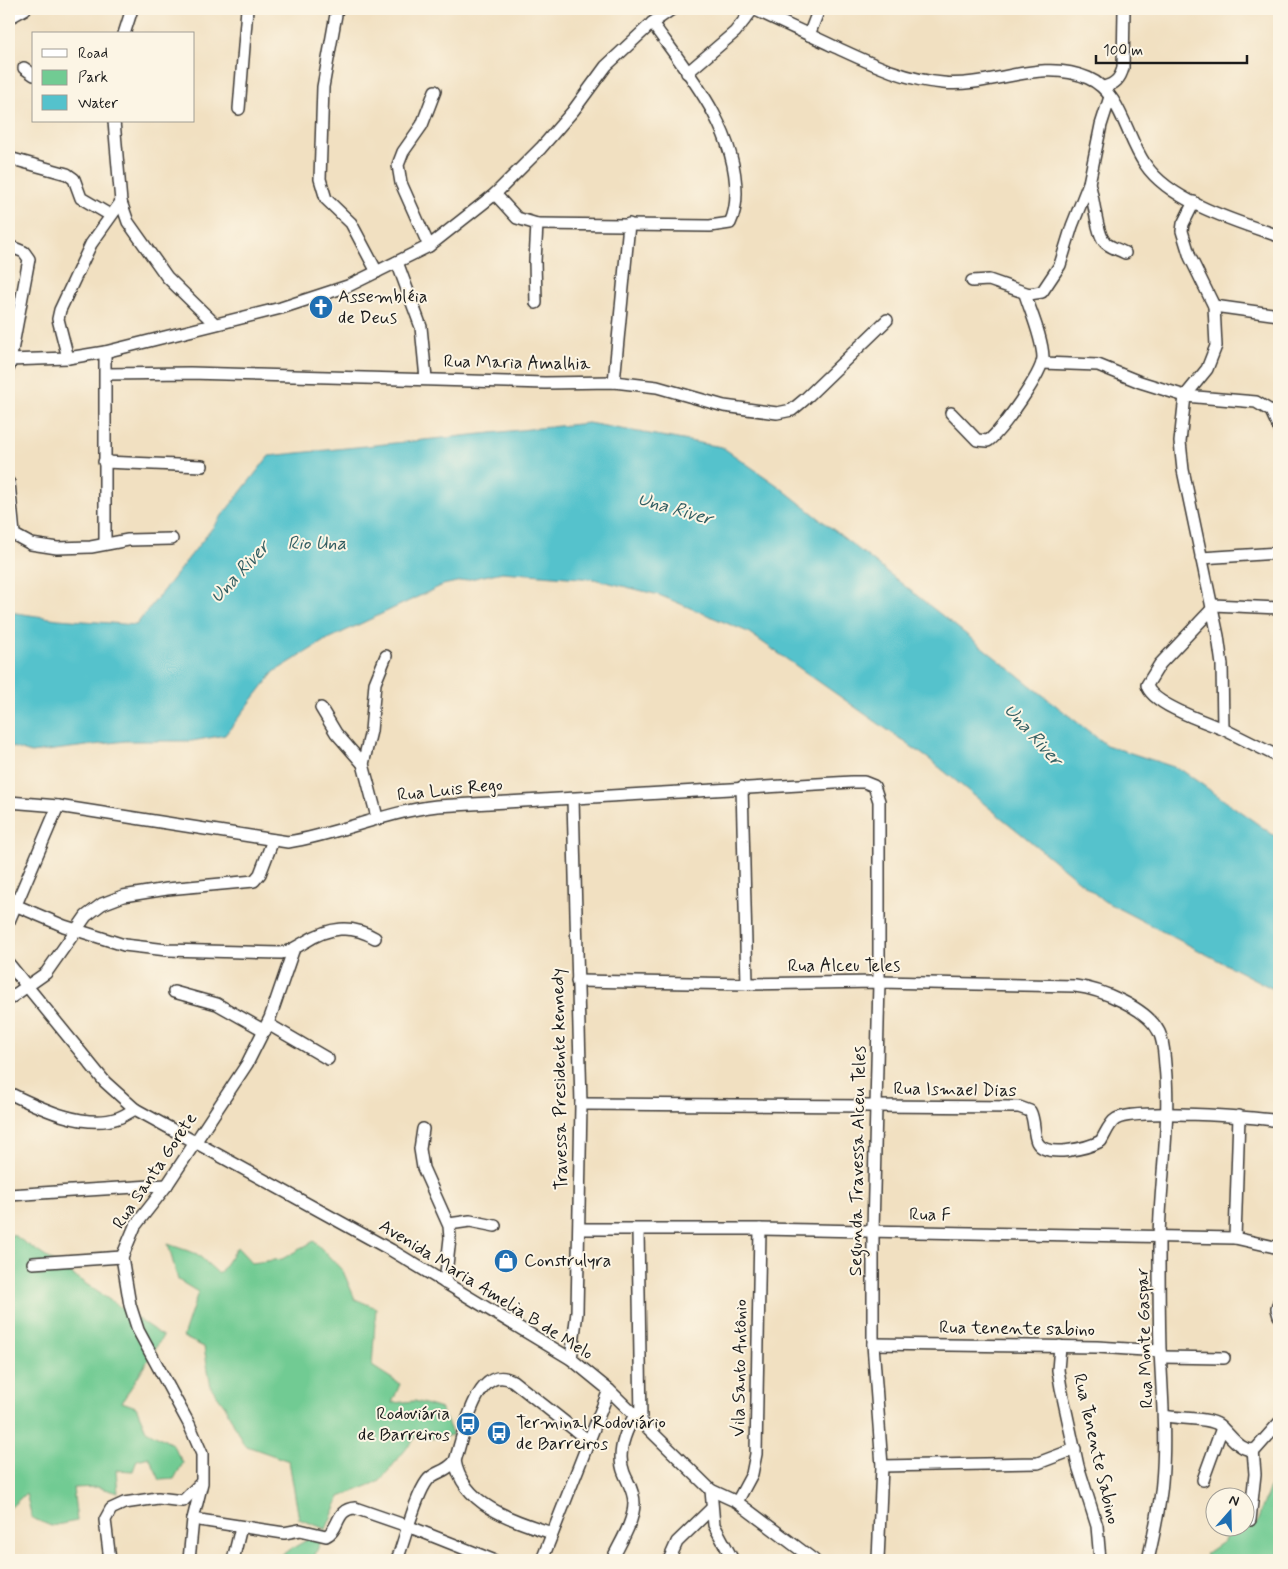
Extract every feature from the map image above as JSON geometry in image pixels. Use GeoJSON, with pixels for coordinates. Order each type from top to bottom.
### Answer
{"type":"FeatureCollection","features":[{"type":"Feature","properties":{"kind":"street"},"geometry":{"type":"LineString","coordinates":[[9,18],[25,9]]}},
{"type":"Feature","properties":{"kind":"street"},"geometry":{"type":"LineString","coordinates":[[125,32],[132,9]]}},
{"type":"Feature","properties":{"kind":"street"},"geometry":{"type":"LineString","coordinates":[[239,109],[247,9]]}},
{"type":"Feature","properties":{"kind":"street"},"geometry":{"type":"LineString","coordinates":[[338,9],[323,87],[320,179],[326,199],[351,223],[377,272]]}},
{"type":"Feature","properties":{"kind":"street"},"geometry":{"type":"LineString","coordinates":[[9,360],[68,358],[105,352],[313,298],[348,286],[429,246],[495,194],[541,148],[572,112],[606,66],[652,23],[672,9]]}},
{"type":"Feature","properties":{"kind":"street"},"geometry":{"type":"LineString","coordinates":[[687,73],[735,32],[754,9],[862,60],[916,80],[965,85],[1013,74],[1053,71],[1074,73],[1089,78],[1107,92],[1126,123],[1144,164],[1162,184],[1194,202],[1279,236]]}},
{"type":"Feature","properties":{"kind":"street"},"geometry":{"type":"LineString","coordinates":[[809,35],[819,9]]}},
{"type":"Feature","properties":{"kind":"street"},"geometry":{"type":"LineString","coordinates":[[972,281],[989,280],[1026,294],[1039,294],[1060,265],[1072,226],[1089,183],[1107,92],[1121,76],[1123,68],[1124,9]]}},
{"type":"Feature","properties":{"kind":"street"},"geometry":{"type":"LineString","coordinates":[[495,194],[517,218],[537,224],[718,226],[728,224],[734,216],[735,180],[732,155],[713,112],[652,23]]}},
{"type":"Feature","properties":{"kind":"street"},"geometry":{"type":"LineString","coordinates":[[429,246],[401,183],[398,165],[400,158],[422,125],[435,91]]}},
{"type":"Feature","properties":{"kind":"street"},"geometry":{"type":"LineString","coordinates":[[114,122],[121,202],[128,222],[167,277],[215,324]]}},
{"type":"Feature","properties":{"kind":"street"},"geometry":{"type":"LineString","coordinates":[[9,158],[71,176],[76,183],[81,198],[110,215]]}},
{"type":"Feature","properties":{"kind":"street"},"geometry":{"type":"LineString","coordinates":[[1089,183],[1094,196],[1100,233],[1104,242],[1124,253]]}},
{"type":"Feature","properties":{"kind":"street"},"geometry":{"type":"LineString","coordinates":[[68,358],[58,319],[60,310],[91,244],[121,202]]}},
{"type":"Feature","properties":{"kind":"street"},"geometry":{"type":"LineString","coordinates":[[1194,202],[1183,224],[1182,231],[1190,257],[1214,306],[1216,346],[1207,369],[1185,396],[1180,442],[1183,470],[1213,606],[1222,665],[1223,729]]}},
{"type":"Feature","properties":{"kind":"street"},"geometry":{"type":"LineString","coordinates":[[536,303],[537,224]]}},
{"type":"Feature","properties":{"kind":"street"},"geometry":{"type":"LineString","coordinates":[[614,382],[629,224]]}},
{"type":"Feature","properties":{"kind":"street"},"geometry":{"type":"LineString","coordinates":[[9,246],[24,252],[29,259],[9,367]]}},
{"type":"Feature","properties":{"kind":"street"},"geometry":{"type":"LineString","coordinates":[[397,262],[421,327],[426,379]]}},
{"type":"Feature","properties":{"kind":"street"},"geometry":{"type":"LineString","coordinates":[[951,413],[977,440],[988,441],[1040,371],[1042,363],[1040,342],[1026,294]]}},
{"type":"Feature","properties":{"kind":"street"},"geometry":{"type":"LineString","coordinates":[[1214,306],[1279,315]]}},
{"type":"Feature","properties":{"kind":"street","name":"Rua Maria Amalhia"},"geometry":{"type":"LineString","coordinates":[[106,374],[190,372],[545,383],[614,382],[657,387],[735,408],[785,412],[804,400],[887,320]]}},
{"type":"Feature","properties":{"kind":"street"},"geometry":{"type":"LineString","coordinates":[[105,352],[105,543]]}},
{"type":"Feature","properties":{"kind":"street"},"geometry":{"type":"LineString","coordinates":[[1042,363],[1098,365],[1140,382],[1185,396],[1256,402],[1271,411],[1279,428]]}},
{"type":"Feature","properties":{"kind":"street"},"geometry":{"type":"LineString","coordinates":[[104,462],[202,466]]}},
{"type":"Feature","properties":{"kind":"street"},"geometry":{"type":"LineString","coordinates":[[9,483],[11,533],[30,544],[44,547],[82,548],[128,540],[172,539]]}},
{"type":"Feature","properties":{"kind":"street"},"geometry":{"type":"LineString","coordinates":[[1201,558],[1279,553]]}},
{"type":"Feature","properties":{"kind":"street"},"geometry":{"type":"LineString","coordinates":[[1279,608],[1213,606],[1160,664],[1147,685],[1150,692],[1169,706],[1223,729],[1279,757]]}},
{"type":"Feature","properties":{"kind":"street"},"geometry":{"type":"LineString","coordinates":[[377,817],[364,764],[372,731],[374,683],[386,656]]}},
{"type":"Feature","properties":{"kind":"street"},"geometry":{"type":"LineString","coordinates":[[321,708],[336,733],[364,764]]}},
{"type":"Feature","properties":{"kind":"street","name":"Rua Luis Rego"},"geometry":{"type":"LineString","coordinates":[[9,802],[58,806],[288,842],[316,838],[377,817],[410,809],[436,806],[852,782]]}},
{"type":"Feature","properties":{"kind":"street","name":"Segunda Travessa Alceu Teles"},"geometry":{"type":"LineString","coordinates":[[852,782],[872,785],[879,797],[879,982],[873,1231],[873,1344],[882,1466],[878,1560]]}},
{"type":"Feature","properties":{"kind":"street"},"geometry":{"type":"LineString","coordinates":[[742,787],[747,984]]}},
{"type":"Feature","properties":{"kind":"street","name":"Travessa Presidente kennedy"},"geometry":{"type":"LineString","coordinates":[[572,1359],[577,1312],[580,1229],[580,1104],[573,799]]}},
{"type":"Feature","properties":{"kind":"street"},"geometry":{"type":"LineString","coordinates":[[9,921],[58,806]]}},
{"type":"Feature","properties":{"kind":"street"},"geometry":{"type":"LineString","coordinates":[[9,999],[41,978],[52,967],[76,930],[94,909],[112,899],[167,890],[254,881],[260,874],[273,840]]}},
{"type":"Feature","properties":{"kind":"street"},"geometry":{"type":"LineString","coordinates":[[15,905],[76,930],[124,945],[167,950],[268,954],[293,951],[318,934],[344,928],[364,932],[375,938]]}},
{"type":"Feature","properties":{"kind":"street","name":"Rua Santa Gorete"},"geometry":{"type":"LineString","coordinates":[[188,1560],[193,1519],[202,1482],[202,1454],[189,1424],[138,1330],[130,1305],[122,1257],[135,1226],[167,1184],[229,1094],[266,1028],[282,989],[293,951]]}},
{"type":"Feature","properties":{"kind":"street","name":"Avenida Maria Amelia B de Melo"},"geometry":{"type":"LineString","coordinates":[[9,964],[105,1082],[135,1109],[375,1241],[572,1359],[609,1390],[711,1490],[737,1502],[814,1560]]}},
{"type":"Feature","properties":{"kind":"street","name":"Rua Alceu Teles"},"geometry":{"type":"LineString","coordinates":[[577,981],[747,984],[879,982],[1076,986],[1094,989],[1110,995],[1145,1015],[1160,1033],[1167,1078],[1167,1114]]}},
{"type":"Feature","properties":{"kind":"street"},"geometry":{"type":"LineString","coordinates":[[174,992],[217,1004],[328,1059]]}},
{"type":"Feature","properties":{"kind":"street"},"geometry":{"type":"LineString","coordinates":[[9,1093],[55,1114],[79,1119],[112,1120],[135,1109]]}},
{"type":"Feature","properties":{"kind":"street","name":"Rua Ismael Dias"},"geometry":{"type":"LineString","coordinates":[[580,1104],[1024,1107],[1032,1115],[1039,1145],[1044,1149],[1057,1150],[1082,1148],[1101,1141],[1117,1118],[1167,1114]]}},
{"type":"Feature","properties":{"kind":"street"},"geometry":{"type":"LineString","coordinates":[[1167,1114],[1239,1116],[1279,1121]]}},
{"type":"Feature","properties":{"kind":"street","name":"Rua Monte Gaspar"},"geometry":{"type":"LineString","coordinates":[[1148,1560],[1162,1482],[1165,1416],[1161,1354],[1160,1238],[1167,1114]]}},
{"type":"Feature","properties":{"kind":"street"},"geometry":{"type":"LineString","coordinates":[[1235,1238],[1239,1116]]}},
{"type":"Feature","properties":{"kind":"street"},"geometry":{"type":"LineString","coordinates":[[422,1129],[420,1150],[423,1168],[449,1224],[450,1238],[445,1283]]}},
{"type":"Feature","properties":{"kind":"street"},"geometry":{"type":"LineString","coordinates":[[9,1195],[167,1184]]}},
{"type":"Feature","properties":{"kind":"street"},"geometry":{"type":"LineString","coordinates":[[449,1224],[470,1222],[494,1226]]}},
{"type":"Feature","properties":{"kind":"street","name":"Rua F"},"geometry":{"type":"LineString","coordinates":[[580,1229],[760,1229],[1235,1238],[1279,1248]]}},
{"type":"Feature","properties":{"kind":"street","name":"Vila Santo Antônio"},"geometry":{"type":"LineString","coordinates":[[737,1502],[750,1478],[756,1454],[760,1229]]}},
{"type":"Feature","properties":{"kind":"street"},"geometry":{"type":"LineString","coordinates":[[612,1560],[624,1536],[634,1506],[632,1492],[622,1469],[620,1457],[628,1427],[638,1418],[638,1230]]}},
{"type":"Feature","properties":{"kind":"street"},"geometry":{"type":"LineString","coordinates":[[33,1263],[122,1257]]}},
{"type":"Feature","properties":{"kind":"street"},"geometry":{"type":"LineString","coordinates":[[1279,1302],[1277,1309],[1279,1316]]}},
{"type":"Feature","properties":{"kind":"street","name":"Rua tenente sabino"},"geometry":{"type":"LineString","coordinates":[[873,1344],[1060,1346],[1224,1358]]}},
{"type":"Feature","properties":{"kind":"street","name":"Rua Tenente Sabino"},"geometry":{"type":"LineString","coordinates":[[1060,1346],[1058,1370],[1060,1382],[1075,1449],[1097,1526],[1100,1560]]}},
{"type":"Feature","properties":{"kind":"street"},"geometry":{"type":"LineString","coordinates":[[397,1560],[426,1481],[433,1475],[447,1470],[455,1461],[480,1388],[487,1382],[498,1377],[506,1377],[513,1381],[590,1442]]}},
{"type":"Feature","properties":{"kind":"street"},"geometry":{"type":"LineString","coordinates":[[542,1560],[609,1390]]}},
{"type":"Feature","properties":{"kind":"street"},"geometry":{"type":"LineString","coordinates":[[1165,1416],[1210,1421],[1222,1428],[1244,1448],[1253,1450]]}},
{"type":"Feature","properties":{"kind":"street"},"geometry":{"type":"LineString","coordinates":[[1254,1486],[1255,1474],[1253,1450],[1279,1423]]}},
{"type":"Feature","properties":{"kind":"street"},"geometry":{"type":"LineString","coordinates":[[1203,1480],[1222,1428]]}},
{"type":"Feature","properties":{"kind":"street"},"geometry":{"type":"LineString","coordinates":[[882,1466],[1038,1463],[1075,1449]]}},
{"type":"Feature","properties":{"kind":"street"},"geometry":{"type":"LineString","coordinates":[[455,1461],[462,1483],[478,1499],[501,1514],[552,1533]]}},
{"type":"Feature","properties":{"kind":"street"},"geometry":{"type":"LineString","coordinates":[[110,1560],[105,1520],[112,1509],[124,1504],[158,1498],[183,1501],[202,1482]]}},
{"type":"Feature","properties":{"kind":"street"},"geometry":{"type":"LineString","coordinates":[[711,1490],[711,1510],[714,1524],[732,1560]]}},
{"type":"Feature","properties":{"kind":"street"},"geometry":{"type":"LineString","coordinates":[[193,1519],[284,1533],[300,1530],[327,1536],[341,1514],[348,1509],[355,1508],[410,1527],[493,1560]]}},
{"type":"Feature","properties":{"kind":"street"},"geometry":{"type":"LineString","coordinates":[[668,1560],[677,1542],[711,1510]]}},
{"type":"Feature","properties":{"kind":"street"},"geometry":{"type":"LineString","coordinates":[[233,1560],[241,1527]]}},
{"type":"Feature","properties":{"kind":"green space"},"geometry":{"type":"Polygon","coordinates":[[[12,1234],[163,1336],[122,1402],[136,1407],[146,1430],[172,1444],[183,1463],[174,1479],[160,1480],[149,1457],[137,1460],[133,1471],[116,1470],[118,1493],[97,1487],[73,1488],[77,1521],[51,1526],[32,1518],[26,1493],[9,1509],[9,1240],[12,1234]]]}},
{"type":"Feature","properties":{"kind":"green space"},"geometry":{"type":"Polygon","coordinates":[[[314,1241],[343,1271],[355,1299],[376,1308],[372,1366],[400,1384],[392,1403],[415,1401],[441,1409],[453,1435],[429,1439],[420,1432],[380,1481],[340,1497],[314,1557],[316,1560],[272,1560],[326,1529],[299,1519],[289,1461],[244,1445],[225,1406],[211,1387],[204,1347],[183,1337],[198,1292],[178,1280],[168,1244],[197,1254],[219,1274],[237,1247],[252,1263],[282,1259],[314,1241]]]}},
{"type":"Feature","properties":{"kind":"green space"},"geometry":{"type":"Polygon","coordinates":[[[1279,1437],[1279,1560],[1207,1560],[1205,1554],[1224,1541],[1226,1536],[1256,1536],[1256,1525],[1276,1470],[1279,1437]]]}},
{"type":"Feature","properties":{"kind":"water","name":"Rio Una"},"geometry":{"type":"Polygon","coordinates":[[[588,423],[722,447],[777,485],[1106,745],[1180,769],[1279,839],[1279,992],[1104,901],[929,759],[748,632],[659,595],[594,579],[502,572],[443,585],[324,641],[274,672],[225,735],[192,741],[125,741],[31,753],[9,746],[9,612],[58,619],[136,625],[269,456],[588,423]]]}},
{"type":"Feature","properties":{"kind":"place","name":"Assembléia de Deus"},"geometry":{"type":"Point","coordinates":[321,307]}},
{"type":"Feature","properties":{"kind":"place","name":"Construlyra"},"geometry":{"type":"Point","coordinates":[506,1261]}},
{"type":"Feature","properties":{"kind":"place","name":"Rodoviária de Barreiros"},"geometry":{"type":"Point","coordinates":[468,1424]}},
{"type":"Feature","properties":{"kind":"place","name":"Terminal Rodoviário de Barreiros"},"geometry":{"type":"Point","coordinates":[499,1433]}},
{"type":"Feature","properties":{"kind":"water label","name":"Una River"},"geometry":{"type":"Point","coordinates":[675,509]}},
{"type":"Feature","properties":{"kind":"water label","name":"Una River"},"geometry":{"type":"Point","coordinates":[240,572]}},
{"type":"Feature","properties":{"kind":"water label","name":"Una River"},"geometry":{"type":"Point","coordinates":[1033,735]}}]}
